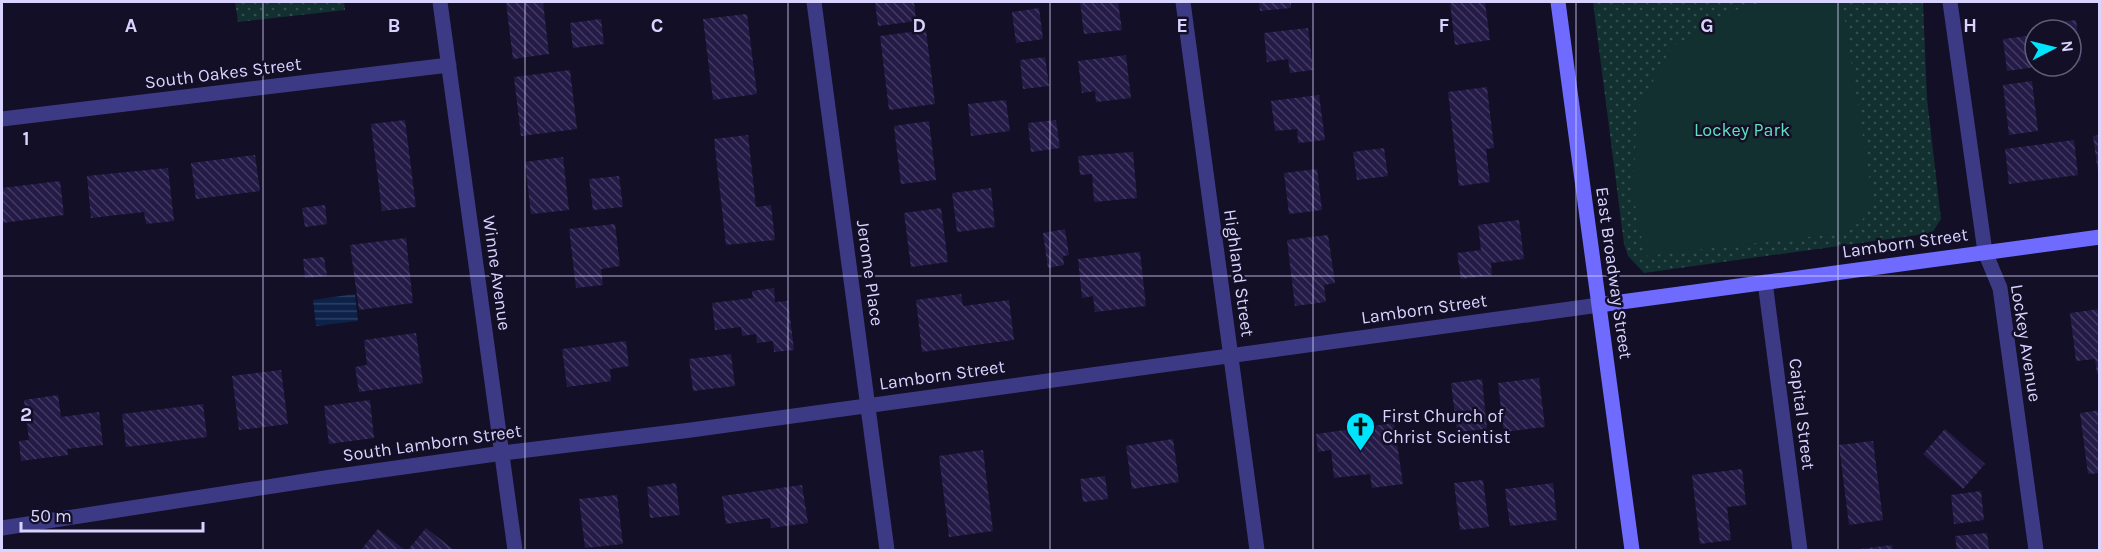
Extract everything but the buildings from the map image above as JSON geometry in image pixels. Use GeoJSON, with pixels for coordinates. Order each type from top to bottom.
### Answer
{"type":"FeatureCollection","features":[{"type":"Feature","properties":{"kind":"street","name":"Winne Avenue"},"geometry":{"type":"LineString","coordinates":[[440,2],[515,550]]}},
{"type":"Feature","properties":{"kind":"street","name":"Jerome Place"},"geometry":{"type":"LineString","coordinates":[[814,2],[887,550]]}},
{"type":"Feature","properties":{"kind":"street","name":"Highland Street"},"geometry":{"type":"LineString","coordinates":[[1183,2],[1257,550]]}},
{"type":"Feature","properties":{"kind":"street","name":"East Broadway Street"},"geometry":{"type":"LineString","coordinates":[[1558,2],[1632,550]]}},
{"type":"Feature","properties":{"kind":"street","name":"Lockey Avenue"},"geometry":{"type":"LineString","coordinates":[[1950,2],[1985,252],[2000,288],[2036,550]]}},
{"type":"Feature","properties":{"kind":"street","name":"South Oakes Street"},"geometry":{"type":"LineString","coordinates":[[2,119],[449,65]]}},
{"type":"Feature","properties":{"kind":"street","name":"Lamborn Street"},"geometry":{"type":"LineString","coordinates":[[868,405],[2100,237]]}},
{"type":"Feature","properties":{"kind":"street","name":"Capital Street"},"geometry":{"type":"LineString","coordinates":[[1765,282],[1800,550]]}},
{"type":"Feature","properties":{"kind":"street","name":"South Lamborn Street"},"geometry":{"type":"LineString","coordinates":[[2,528],[325,478],[868,405]]}},
{"type":"Feature","properties":{"kind":"green space"},"geometry":{"type":"Polygon","coordinates":[[[235,2],[344,2],[345,10],[238,22],[235,2]]]}},
{"type":"Feature","properties":{"kind":"green space","name":"Lockey Park"},"geometry":{"type":"Polygon","coordinates":[[[1593,2],[1923,2],[1927,99],[1941,219],[1932,233],[1644,273],[1628,256],[1624,244],[1593,2]]]}},
{"type":"Feature","properties":{"kind":"green space","name":"Lockey Park"},"geometry":{"type":"Polygon","coordinates":[[[1765,2],[1842,2],[1873,202],[1861,222],[1841,233],[1645,256],[1633,194],[1637,110],[1672,47],[1740,8],[1765,2]]]}},
{"type":"Feature","properties":{"kind":"water"},"geometry":{"type":"Polygon","coordinates":[[[355,294],[358,321],[316,326],[313,300],[355,294]]]}},
{"type":"Feature","properties":{"kind":"place","name":"First Church of Christ Scientist"},"geometry":{"type":"Point","coordinates":[1361,452]}}]}
